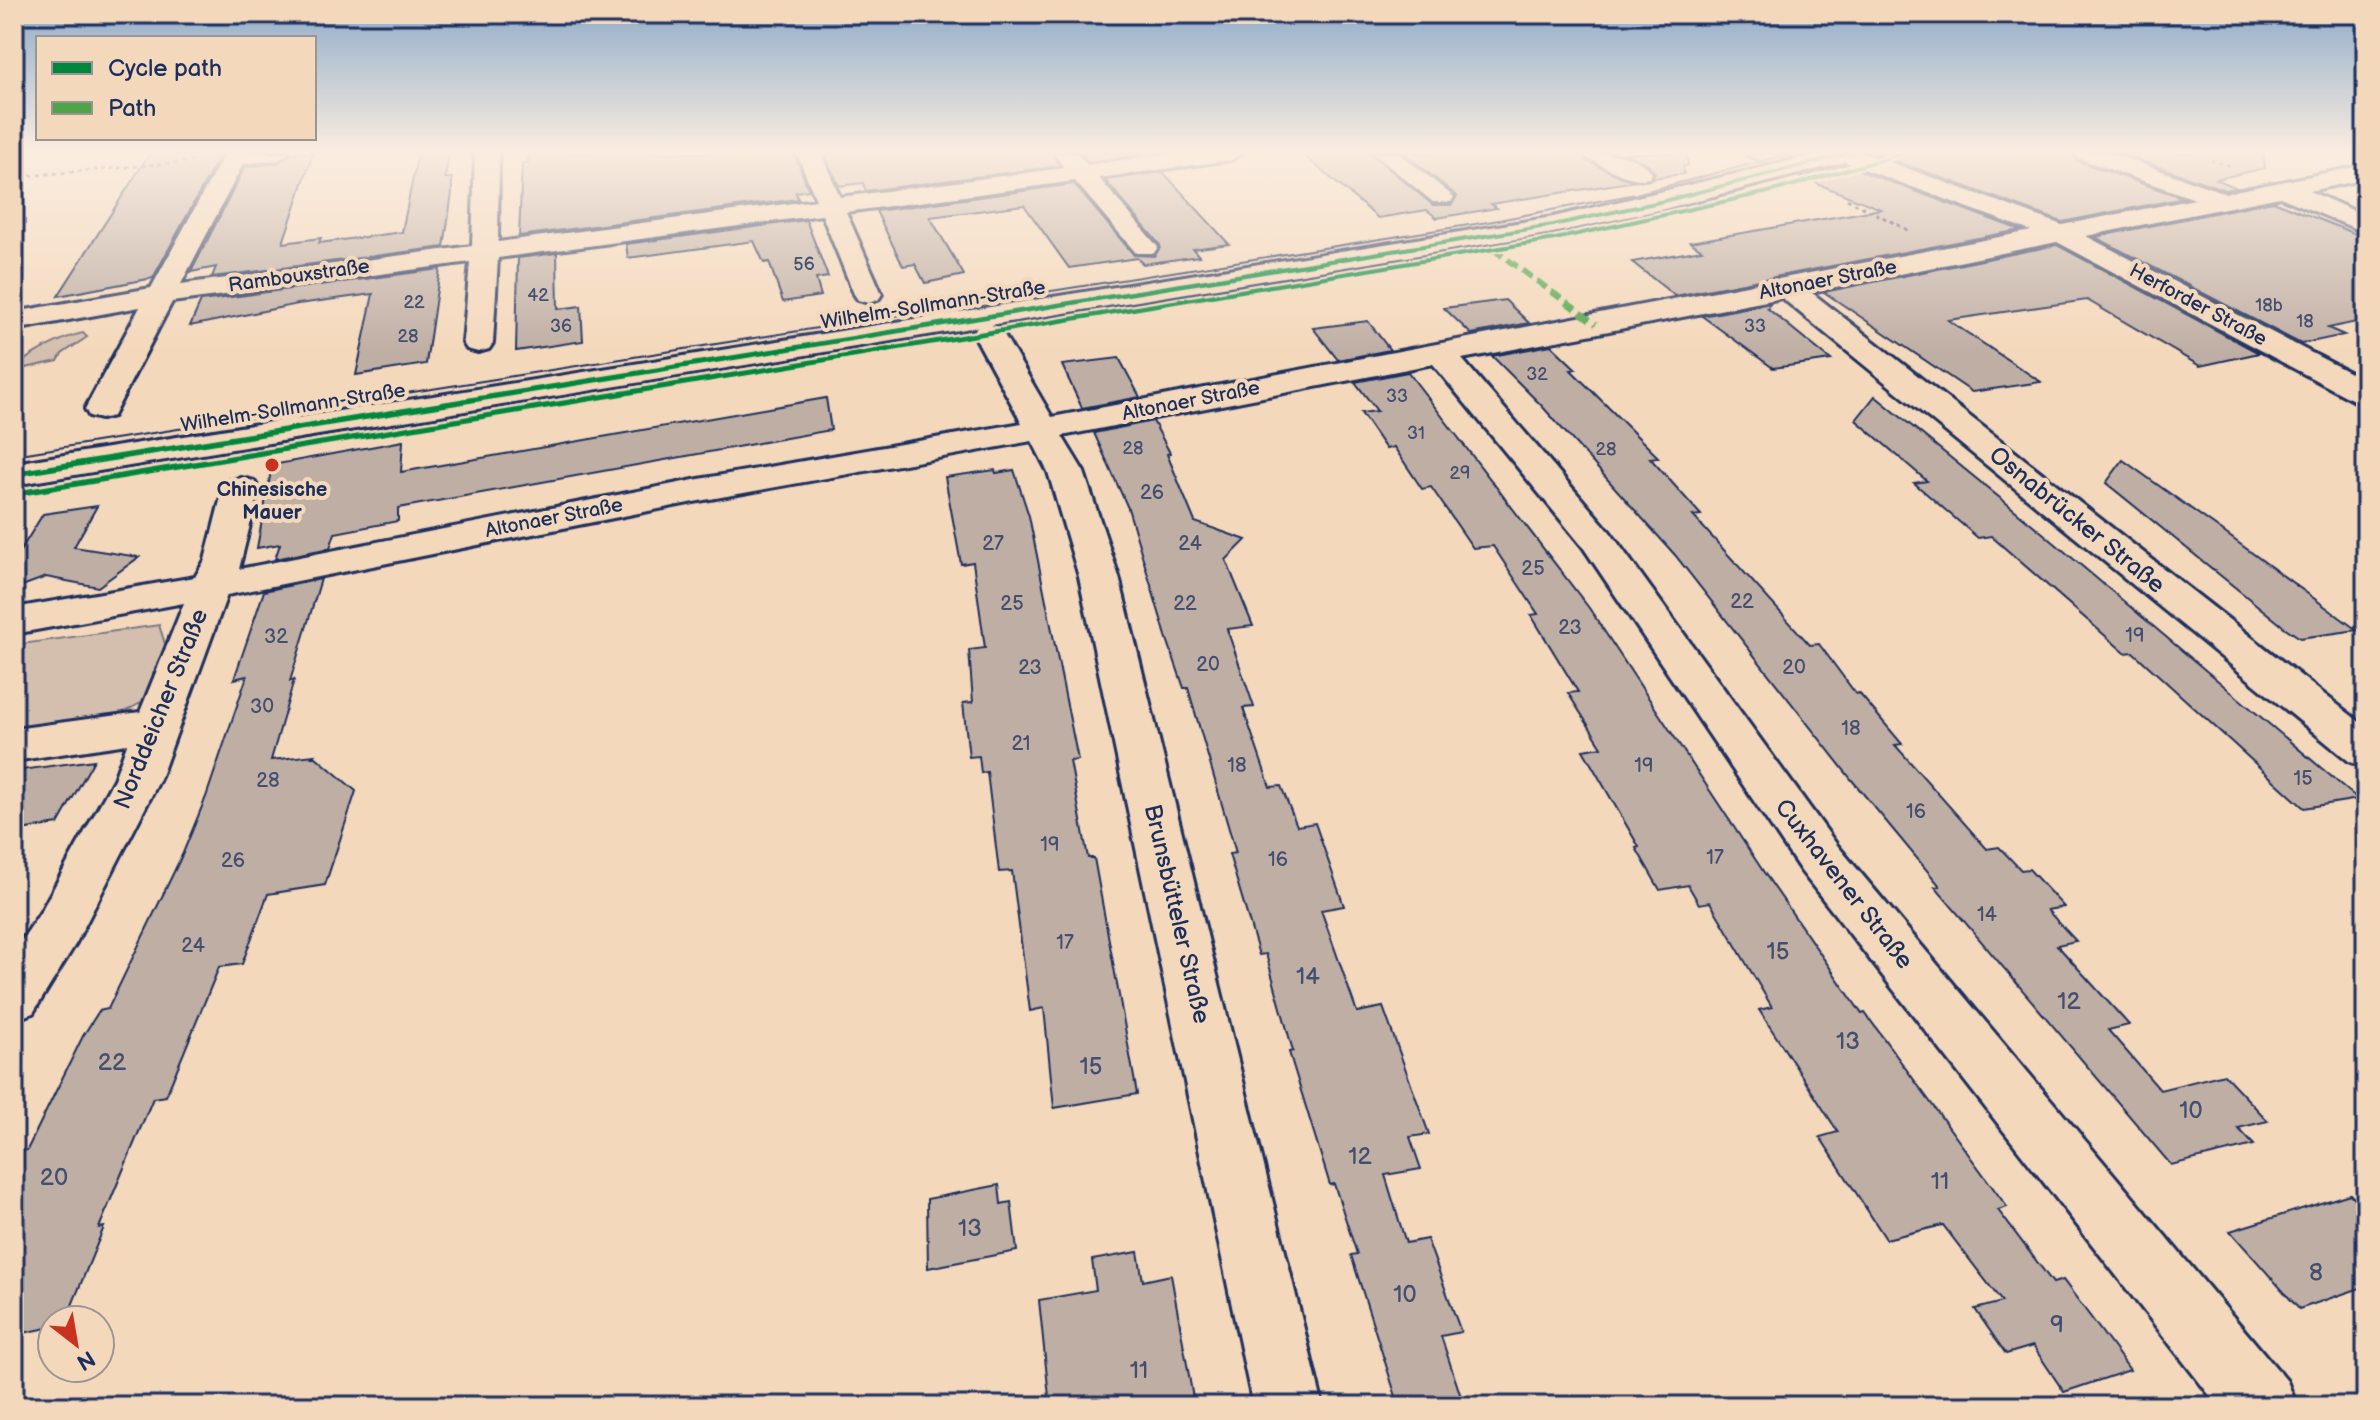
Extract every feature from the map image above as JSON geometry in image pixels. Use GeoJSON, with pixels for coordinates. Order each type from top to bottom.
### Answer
{"type":"FeatureCollection","features":[{"type":"Feature","properties":{"kind":"street"},"geometry":{"type":"LineString","coordinates":[[101,409],[201,219]]}},
{"type":"Feature","properties":{"kind":"street"},"geometry":{"type":"LineString","coordinates":[[478,343],[486,219]]}},
{"type":"Feature","properties":{"kind":"street","name":"Rambouxstraße"},"geometry":{"type":"LineString","coordinates":[[14,321],[161,295],[728,219]]}},
{"type":"Feature","properties":{"kind":"street"},"geometry":{"type":"LineString","coordinates":[[836,219],[868,294]]}},
{"type":"Feature","properties":{"kind":"street"},"geometry":{"type":"LineString","coordinates":[[1121,219],[1145,247]]}},
{"type":"Feature","properties":{"kind":"street","name":"Wilhelm-Sollmann-Straße"},"geometry":{"type":"LineString","coordinates":[[14,474],[1580,219]]}},
{"type":"Feature","properties":{"kind":"street","name":"Herforder Straße"},"geometry":{"type":"LineString","coordinates":[[2023,219],[2062,234],[2366,394]]}},
{"type":"Feature","properties":{"kind":"street","name":"Altonaer Straße"},"geometry":{"type":"LineString","coordinates":[[14,621],[210,586],[550,504],[896,440],[1044,429],[2135,219]]}},
{"type":"Feature","properties":{"kind":"street","name":"Osnabrücker Straße"},"geometry":{"type":"LineString","coordinates":[[1788,288],[2366,751]]}},
{"type":"Feature","properties":{"kind":"street","name":"Brunsbütteler Straße"},"geometry":{"type":"LineString","coordinates":[[988,333],[1066,472],[1099,577],[1288,1406]]}},
{"type":"Feature","properties":{"kind":"street","name":"Cuxhavener Straße"},"geometry":{"type":"LineString","coordinates":[[1440,353],[1597,540],[1819,858],[2262,1406]]}},
{"type":"Feature","properties":{"kind":"street","name":"Norddeicher Straße"},"geometry":{"type":"LineString","coordinates":[[14,997],[58,928],[137,779],[210,586],[224,560],[241,489]]}},
{"type":"Feature","properties":{"kind":"street"},"geometry":{"type":"LineString","coordinates":[[14,745],[157,725]]}},
{"type":"Feature","properties":{"kind":"shaded area"},"geometry":{"type":"Polygon","coordinates":[[[83,333],[87,337],[62,354],[58,361],[16,370],[36,353],[83,333]]]}},
{"type":"Feature","properties":{"kind":"shaded area"},"geometry":{"type":"Polygon","coordinates":[[[159,625],[167,650],[144,701],[108,721],[14,734],[14,645],[159,625]]]}},
{"type":"Feature","properties":{"kind":"building"},"geometry":{"type":"Polygon","coordinates":[[[107,219],[185,219],[153,278],[58,296],[107,219]]]}},
{"type":"Feature","properties":{"kind":"building"},"geometry":{"type":"Polygon","coordinates":[[[218,219],[291,219],[283,243],[321,238],[319,243],[402,232],[405,219],[448,219],[444,247],[212,277],[216,267],[191,272],[218,219]]]}},
{"type":"Feature","properties":{"kind":"building"},"geometry":{"type":"Polygon","coordinates":[[[520,219],[645,219],[519,236],[520,219]]]}},
{"type":"Feature","properties":{"kind":"building"},"geometry":{"type":"Polygon","coordinates":[[[880,219],[931,219],[964,275],[925,283],[915,264],[903,266],[880,219]]]}},
{"type":"Feature","properties":{"kind":"building"},"geometry":{"type":"Polygon","coordinates":[[[1034,219],[1104,219],[1134,255],[1154,256],[1160,245],[1138,219],[1206,219],[1229,244],[1193,249],[1199,256],[1143,264],[1137,258],[1069,268],[1034,219]]]}},
{"type":"Feature","properties":{"kind":"building"},"geometry":{"type":"Polygon","coordinates":[[[1822,219],[1991,219],[2020,230],[1675,296],[1632,262],[1702,250],[1690,242],[1822,219]]]}},
{"type":"Feature","properties":{"kind":"building"},"geometry":{"type":"Polygon","coordinates":[[[2183,219],[2319,219],[2366,238],[2366,320],[2328,328],[2344,335],[2301,344],[2095,237],[2183,219]]]}},
{"type":"Feature","properties":{"kind":"building"},"geometry":{"type":"Polygon","coordinates":[[[806,220],[828,277],[816,279],[821,296],[783,302],[769,262],[764,263],[754,241],[628,258],[626,244],[806,220]]]}},
{"type":"Feature","properties":{"kind":"building"},"geometry":{"type":"Polygon","coordinates":[[[2057,245],[2259,353],[2200,366],[2087,300],[1948,320],[2041,382],[1972,392],[1824,292],[2057,245]]]}},
{"type":"Feature","properties":{"kind":"building"},"geometry":{"type":"Polygon","coordinates":[[[557,253],[558,309],[581,306],[583,341],[516,351],[518,258],[557,253]]]}},
{"type":"Feature","properties":{"kind":"building"},"geometry":{"type":"Polygon","coordinates":[[[440,269],[426,364],[356,375],[373,294],[298,304],[190,326],[201,301],[440,269]]]}},
{"type":"Feature","properties":{"kind":"building"},"geometry":{"type":"Polygon","coordinates":[[[1505,300],[1529,323],[1471,334],[1444,308],[1505,300]]]}},
{"type":"Feature","properties":{"kind":"building"},"geometry":{"type":"Polygon","coordinates":[[[1771,303],[1767,308],[1831,360],[1773,368],[1702,316],[1771,303]]]}},
{"type":"Feature","properties":{"kind":"building"},"geometry":{"type":"Polygon","coordinates":[[[1368,321],[1390,350],[1338,360],[1313,328],[1368,321]]]}},
{"type":"Feature","properties":{"kind":"building"},"geometry":{"type":"Polygon","coordinates":[[[1551,345],[1576,369],[1571,370],[1658,457],[1650,458],[1701,515],[1693,516],[1810,645],[1819,644],[1856,694],[1859,693],[1902,744],[1895,745],[1987,849],[1999,847],[2021,870],[2029,869],[2064,907],[2047,910],[2076,941],[2057,945],[2129,1025],[2108,1030],[2160,1090],[2224,1074],[2268,1121],[2238,1128],[2254,1145],[2171,1165],[1935,887],[1940,886],[1851,779],[1675,555],[1541,405],[1492,356],[1551,345]]]}},
{"type":"Feature","properties":{"kind":"building"},"geometry":{"type":"Polygon","coordinates":[[[1119,358],[1140,397],[1082,408],[1062,365],[1119,358]]]}},
{"type":"Feature","properties":{"kind":"building"},"geometry":{"type":"Polygon","coordinates":[[[1408,372],[1589,608],[1862,1014],[1865,1013],[2007,1207],[1998,1210],[2053,1283],[2063,1280],[2130,1370],[2064,1392],[2033,1346],[2006,1354],[1975,1309],[2002,1302],[1943,1225],[1886,1239],[1820,1137],[1838,1132],[1759,1010],[1772,1007],[1710,902],[1699,904],[1688,885],[1660,890],[1636,848],[1639,847],[1583,750],[1602,747],[1568,693],[1578,692],[1531,615],[1538,614],[1493,546],[1473,548],[1431,487],[1422,489],[1394,447],[1386,449],[1361,413],[1377,411],[1355,382],[1408,372]]]}},
{"type":"Feature","properties":{"kind":"building"},"geometry":{"type":"Polygon","coordinates":[[[1875,396],[2358,799],[2304,808],[2133,652],[2125,653],[1991,536],[1978,538],[1914,483],[1927,481],[1856,420],[1875,396]]]}},
{"type":"Feature","properties":{"kind":"building"},"geometry":{"type":"Polygon","coordinates":[[[826,398],[831,430],[398,508],[398,521],[335,533],[330,548],[275,559],[280,544],[257,548],[272,465],[403,441],[401,472],[826,398]]]}},
{"type":"Feature","properties":{"kind":"building"},"geometry":{"type":"Polygon","coordinates":[[[1153,421],[1170,453],[1167,454],[1195,522],[1246,540],[1226,560],[1253,626],[1227,629],[1254,707],[1243,708],[1270,787],[1281,786],[1297,826],[1315,823],[1344,906],[1321,910],[1357,1012],[1383,1007],[1429,1134],[1410,1137],[1421,1169],[1385,1175],[1406,1243],[1427,1239],[1461,1332],[1441,1336],[1464,1406],[1399,1406],[1351,1255],[1357,1254],[1334,1184],[1330,1185],[1289,1052],[1293,1051],[1266,954],[1259,955],[1229,854],[1236,853],[1188,688],[1184,688],[1166,636],[1128,508],[1094,433],[1153,421]]]}},
{"type":"Feature","properties":{"kind":"building"},"geometry":{"type":"Polygon","coordinates":[[[2123,460],[2357,630],[2300,638],[2284,627],[2106,483],[2123,460]]]}},
{"type":"Feature","properties":{"kind":"building"},"geometry":{"type":"Polygon","coordinates":[[[995,470],[996,473],[1014,470],[1029,516],[1078,760],[1070,761],[1088,858],[1094,858],[1137,1094],[1054,1108],[1044,1008],[1030,1011],[1012,871],[999,872],[987,772],[981,773],[979,756],[969,757],[963,703],[973,702],[969,650],[985,648],[973,562],[961,564],[945,477],[995,470]]]}},
{"type":"Feature","properties":{"kind":"building"},"geometry":{"type":"Polygon","coordinates":[[[97,506],[74,547],[139,557],[98,587],[46,577],[14,589],[14,561],[43,514],[97,506]]]}},
{"type":"Feature","properties":{"kind":"building"},"geometry":{"type":"Polygon","coordinates":[[[321,579],[290,681],[294,680],[271,760],[314,755],[312,757],[316,757],[356,791],[325,885],[268,894],[242,964],[219,967],[166,1096],[153,1098],[99,1228],[104,1227],[73,1304],[36,1304],[36,1330],[14,1335],[14,1165],[22,1151],[27,1150],[83,1036],[99,1011],[108,1009],[183,853],[206,797],[247,676],[234,679],[264,591],[321,579]]]}},
{"type":"Feature","properties":{"kind":"building"},"geometry":{"type":"Polygon","coordinates":[[[94,760],[58,824],[14,831],[14,771],[94,760]]]}},
{"type":"Feature","properties":{"kind":"building"},"geometry":{"type":"Polygon","coordinates":[[[999,1185],[1001,1204],[1011,1202],[1017,1251],[928,1268],[927,1199],[999,1185]]]}},
{"type":"Feature","properties":{"kind":"building"},"geometry":{"type":"Polygon","coordinates":[[[2350,1194],[2366,1211],[2366,1286],[2299,1309],[2230,1231],[2350,1194]]]}},
{"type":"Feature","properties":{"kind":"building"},"geometry":{"type":"Polygon","coordinates":[[[1138,1252],[1143,1281],[1171,1275],[1193,1398],[1154,1406],[1050,1406],[1039,1300],[1096,1290],[1092,1260],[1138,1252]]]}},
{"type":"Feature","properties":{"kind":"tram line"},"geometry":{"type":"LineString","coordinates":[[14,455],[1502,219]]}},
{"type":"Feature","properties":{"kind":"marked path"},"geometry":{"type":"LineString","coordinates":[[1493,249],[1596,324]]}},
{"type":"Feature","properties":{"kind":"cycle path"},"geometry":{"type":"LineString","coordinates":[[14,474],[1580,219]]}},
{"type":"Feature","properties":{"kind":"cycle path"},"geometry":{"type":"LineString","coordinates":[[14,494],[1555,239],[1645,219]]}},
{"type":"Feature","properties":{"kind":"place","name":"Chinesische Mauer"},"geometry":{"type":"Point","coordinates":[272,465]}}]}
